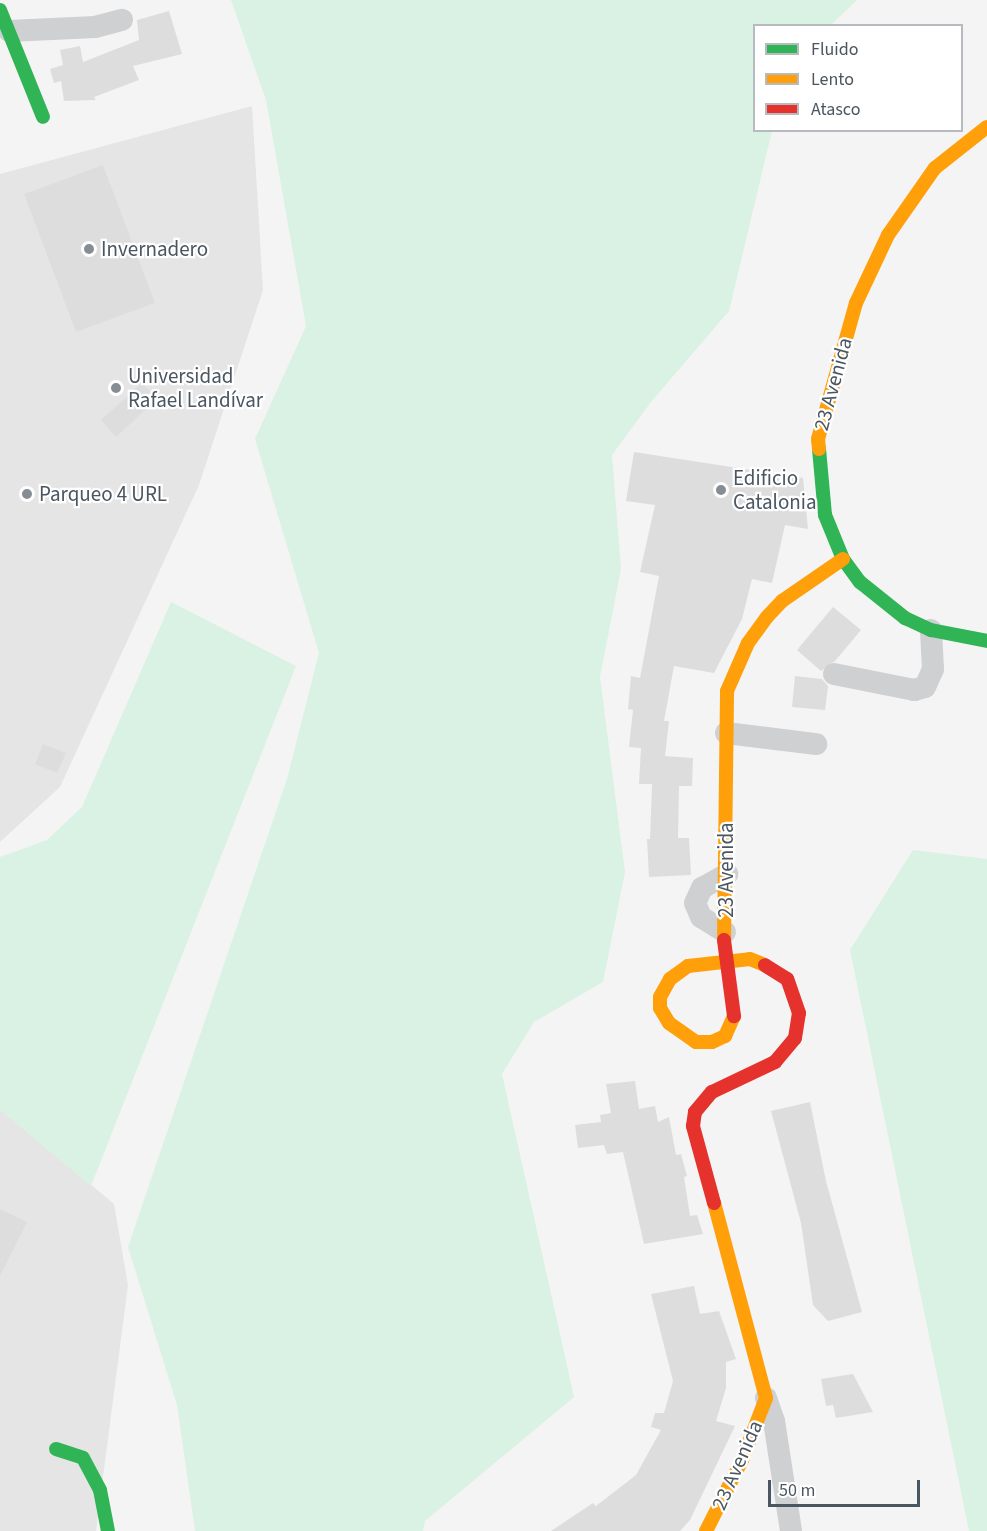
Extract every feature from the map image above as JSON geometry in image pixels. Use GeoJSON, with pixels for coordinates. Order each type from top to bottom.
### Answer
{"type":"FeatureCollection","features":[{"type":"Feature","properties":{"kind":"street"},"geometry":{"type":"LineString","coordinates":[[0,10],[43,117]]}},
{"type":"Feature","properties":{"kind":"street"},"geometry":{"type":"LineString","coordinates":[[9,32],[95,27],[122,20]]}},
{"type":"Feature","properties":{"kind":"street","name":"23 Avenida"},"geometry":{"type":"LineString","coordinates":[[791,1531],[774,1421],[693,1126],[695,1112],[712,1092],[775,1062],[787,1049],[799,1024],[798,1001],[788,979],[777,970],[750,959],[688,966],[670,980],[660,997],[660,1008],[669,1023],[696,1042],[712,1042],[724,1036],[734,1016],[725,936],[727,691],[748,643],[782,601],[843,559],[822,501],[818,440],[856,303],[888,235],[916,189],[935,168],[987,127]]}},
{"type":"Feature","properties":{"kind":"street"},"geometry":{"type":"LineString","coordinates":[[843,559],[881,602],[931,630],[987,641]]}},
{"type":"Feature","properties":{"kind":"street"},"geometry":{"type":"LineString","coordinates":[[834,674],[914,690],[924,687],[933,669],[931,630]]}},
{"type":"Feature","properties":{"kind":"street"},"geometry":{"type":"LineString","coordinates":[[726,733],[816,744]]}},
{"type":"Feature","properties":{"kind":"street"},"geometry":{"type":"LineString","coordinates":[[725,936],[701,916],[694,903],[702,888],[727,874]]}},
{"type":"Feature","properties":{"kind":"street","name":"23 Avenida"},"geometry":{"type":"LineString","coordinates":[[706,1531],[742,1460],[766,1398]]}},
{"type":"Feature","properties":{"kind":"street"},"geometry":{"type":"LineString","coordinates":[[56,1449],[83,1458],[100,1490],[108,1531]]}},
{"type":"Feature","properties":{"kind":"shaded area","name":"Universidad Rafael Landívar"},"geometry":{"type":"Polygon","coordinates":[[[252,106],[263,290],[199,485],[60,787],[0,842],[0,174],[252,106]]]}},
{"type":"Feature","properties":{"kind":"shaded area"},"geometry":{"type":"Polygon","coordinates":[[[0,1108],[114,1204],[128,1285],[96,1531],[0,1531],[0,1108]]]}},
{"type":"Feature","properties":{"kind":"green space"},"geometry":{"type":"Polygon","coordinates":[[[231,0],[857,0],[832,24],[753,24],[753,132],[772,132],[729,311],[651,402],[612,455],[621,569],[600,677],[625,872],[603,982],[534,1022],[502,1074],[574,1397],[425,1521],[423,1531],[195,1531],[177,1405],[128,1247],[287,779],[319,653],[255,439],[306,326],[266,100],[231,0]]]}},
{"type":"Feature","properties":{"kind":"green space"},"geometry":{"type":"Polygon","coordinates":[[[171,602],[296,666],[91,1186],[0,1110],[0,857],[47,840],[82,807],[171,602]]]}},
{"type":"Feature","properties":{"kind":"green space"},"geometry":{"type":"Polygon","coordinates":[[[913,850],[987,859],[987,1531],[969,1531],[850,950],[913,850]]]}},
{"type":"Feature","properties":{"kind":"building"},"geometry":{"type":"Polygon","coordinates":[[[169,11],[182,54],[133,66],[139,80],[94,97],[96,100],[64,101],[61,81],[54,83],[50,69],[63,65],[60,50],[80,46],[83,62],[139,40],[137,20],[169,11]]]}},
{"type":"Feature","properties":{"kind":"building","name":"Invernadero"},"geometry":{"type":"Polygon","coordinates":[[[103,165],[155,303],[76,332],[24,194],[103,165]]]}},
{"type":"Feature","properties":{"kind":"building"},"geometry":{"type":"Polygon","coordinates":[[[142,383],[157,399],[116,437],[101,420],[142,383]]]}},
{"type":"Feature","properties":{"kind":"building"},"geometry":{"type":"Polygon","coordinates":[[[634,452],[803,478],[808,529],[785,525],[772,583],[752,579],[742,619],[714,673],[674,666],[664,721],[669,721],[665,756],[693,758],[692,786],[679,786],[678,838],[689,838],[691,875],[649,877],[647,839],[650,839],[652,784],[639,784],[641,748],[629,747],[633,710],[628,709],[631,676],[640,678],[659,576],[640,572],[655,505],[626,501],[634,452]]]}},
{"type":"Feature","properties":{"kind":"building"},"geometry":{"type":"Polygon","coordinates":[[[833,607],[861,630],[835,661],[821,671],[797,650],[833,607]]]}},
{"type":"Feature","properties":{"kind":"building"},"geometry":{"type":"Polygon","coordinates":[[[795,676],[822,679],[828,686],[825,710],[792,707],[795,676]]]}},
{"type":"Feature","properties":{"kind":"building"},"geometry":{"type":"Polygon","coordinates":[[[43,744],[66,753],[57,773],[35,764],[43,744]]]}},
{"type":"Feature","properties":{"kind":"building"},"geometry":{"type":"Polygon","coordinates":[[[635,1081],[639,1109],[655,1106],[658,1122],[669,1117],[676,1155],[681,1154],[687,1176],[684,1177],[690,1216],[697,1215],[703,1234],[644,1244],[623,1152],[607,1154],[604,1145],[578,1148],[575,1125],[601,1122],[600,1115],[611,1113],[606,1084],[635,1081]]]}},
{"type":"Feature","properties":{"kind":"building"},"geometry":{"type":"Polygon","coordinates":[[[810,1102],[826,1181],[862,1312],[828,1321],[813,1305],[801,1223],[771,1111],[810,1102]]]}},
{"type":"Feature","properties":{"kind":"building"},"geometry":{"type":"Polygon","coordinates":[[[0,1209],[27,1222],[0,1276],[0,1209]]]}},
{"type":"Feature","properties":{"kind":"building"},"geometry":{"type":"Polygon","coordinates":[[[694,1286],[700,1314],[719,1311],[736,1359],[726,1362],[726,1388],[716,1421],[735,1426],[690,1520],[680,1531],[551,1531],[593,1503],[596,1506],[636,1475],[661,1430],[651,1427],[655,1413],[664,1413],[673,1381],[651,1294],[694,1286]]]}},
{"type":"Feature","properties":{"kind":"building"},"geometry":{"type":"Polygon","coordinates":[[[853,1374],[873,1412],[836,1418],[833,1405],[826,1406],[821,1379],[853,1374]]]}},
{"type":"Feature","properties":{"kind":"traffic: fast"},"geometry":{"type":"LineString","coordinates":[[0,10],[43,117]]}},
{"type":"Feature","properties":{"kind":"traffic: fast"},"geometry":{"type":"LineString","coordinates":[[819,449],[825,515],[843,559],[860,582],[905,618],[931,630],[987,641]]}},
{"type":"Feature","properties":{"kind":"traffic: fast"},"geometry":{"type":"LineString","coordinates":[[56,1449],[83,1458],[100,1490],[108,1531]]}},
{"type":"Feature","properties":{"kind":"traffic: slow"},"geometry":{"type":"LineString","coordinates":[[819,449],[818,439],[856,303],[888,235],[935,168],[987,127]]}},
{"type":"Feature","properties":{"kind":"traffic: slow"},"geometry":{"type":"LineString","coordinates":[[724,940],[727,691],[748,643],[767,617],[782,601],[843,559]]}},
{"type":"Feature","properties":{"kind":"traffic: slow"},"geometry":{"type":"LineString","coordinates":[[734,1016],[725,1036],[712,1042],[696,1042],[669,1023],[660,1008],[660,997],[670,979],[688,966],[750,959],[765,965]]}},
{"type":"Feature","properties":{"kind":"traffic: slow"},"geometry":{"type":"LineString","coordinates":[[706,1531],[742,1460],[766,1398],[714,1203]]}},
{"type":"Feature","properties":{"kind":"traffic: jam"},"geometry":{"type":"LineString","coordinates":[[724,940],[734,1016]]}},
{"type":"Feature","properties":{"kind":"traffic: jam"},"geometry":{"type":"LineString","coordinates":[[714,1203],[693,1126],[695,1112],[712,1092],[775,1062],[795,1038],[799,1013],[787,979],[765,965]]}},
{"type":"Feature","properties":{"kind":"place","name":"Invernadero"},"geometry":{"type":"Point","coordinates":[89,249]}},
{"type":"Feature","properties":{"kind":"place","name":"Universidad Rafael Landívar"},"geometry":{"type":"Point","coordinates":[116,388]}},
{"type":"Feature","properties":{"kind":"place","name":"Edificio Catalonia"},"geometry":{"type":"Point","coordinates":[721,490]}},
{"type":"Feature","properties":{"kind":"place","name":"Parqueo 4 URL"},"geometry":{"type":"Point","coordinates":[27,494]}}]}
